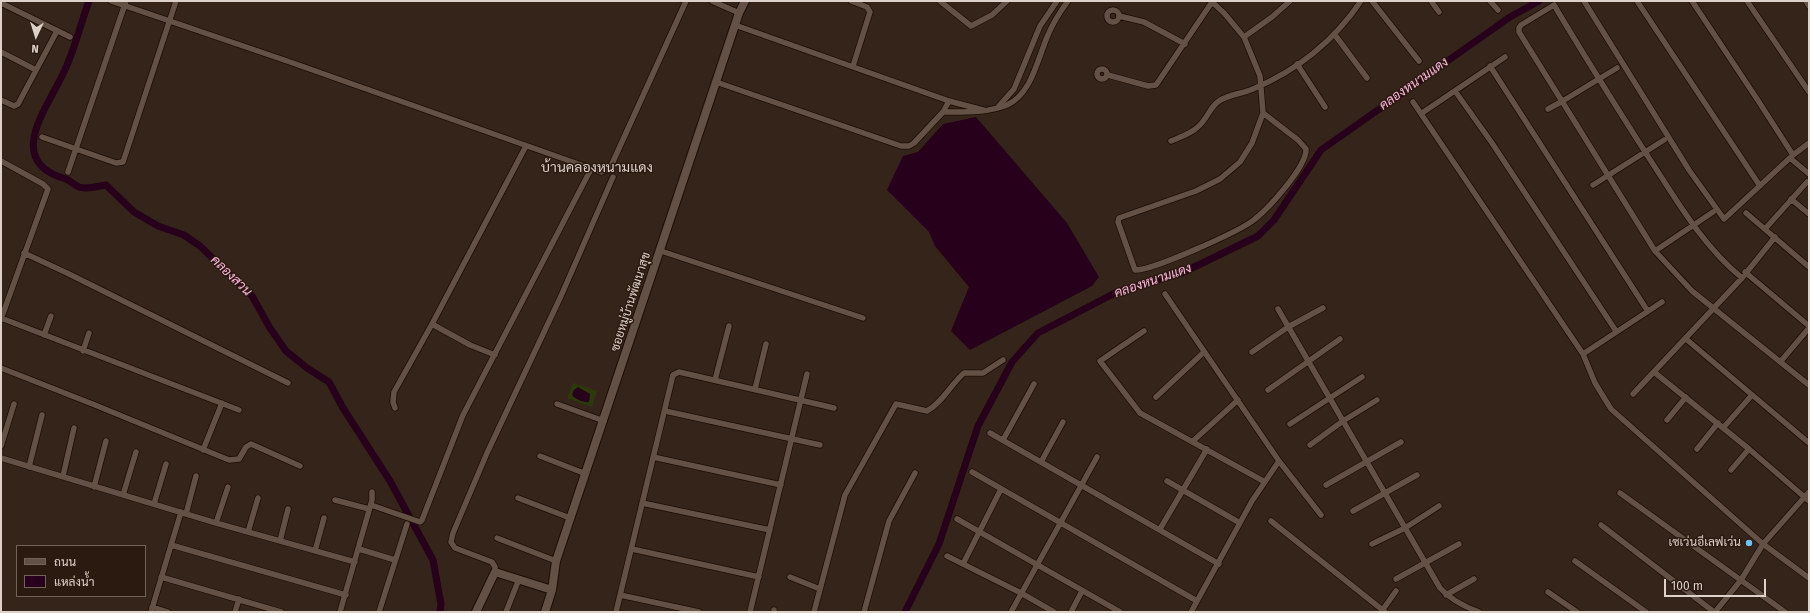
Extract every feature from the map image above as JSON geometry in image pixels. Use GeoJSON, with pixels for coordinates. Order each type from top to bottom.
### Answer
{"type":"FeatureCollection","features":[{"type":"Feature","properties":{"kind":"street"},"geometry":{"type":"LineString","coordinates":[[111,1],[125,3],[169,22],[290,62],[601,172],[611,166],[686,1]]}},
{"type":"Feature","properties":{"kind":"street"},"geometry":{"type":"LineString","coordinates":[[42,138],[116,163],[123,162],[176,1]]}},
{"type":"Feature","properties":{"kind":"street"},"geometry":{"type":"LineString","coordinates":[[712,1],[739,13]]}},
{"type":"Feature","properties":{"kind":"street","name":"ซอยหมู่บ้านพัฒนาสุข"},"geometry":{"type":"LineString","coordinates":[[545,612],[552,590],[556,561],[570,518],[739,13],[745,1]]}},
{"type":"Feature","properties":{"kind":"street"},"geometry":{"type":"LineString","coordinates":[[851,1],[867,7],[870,12],[853,66]]}},
{"type":"Feature","properties":{"kind":"street"},"geometry":{"type":"LineString","coordinates":[[940,1],[971,26],[992,15],[1007,1]]}},
{"type":"Feature","properties":{"kind":"street"},"geometry":{"type":"LineString","coordinates":[[998,107],[1014,89],[1040,26],[1057,1]]}},
{"type":"Feature","properties":{"kind":"street"},"geometry":{"type":"LineString","coordinates":[[943,112],[973,112],[998,107],[1013,101],[1025,88],[1054,22],[1068,1]]}},
{"type":"Feature","properties":{"kind":"street"},"geometry":{"type":"LineString","coordinates":[[1108,75],[1153,86],[1160,81],[1185,44],[1189,34],[1212,1],[1228,17],[1244,37],[1254,59],[1262,84],[1263,113],[1252,143],[1243,159],[1225,176],[1196,191],[1119,218],[1118,222],[1135,270],[1155,265],[1208,244],[1255,220],[1285,188],[1305,159],[1306,149],[1298,140],[1263,113]]}},
{"type":"Feature","properties":{"kind":"street"},"geometry":{"type":"LineString","coordinates":[[1244,37],[1272,17],[1290,1]]}},
{"type":"Feature","properties":{"kind":"street"},"geometry":{"type":"LineString","coordinates":[[1171,141],[1184,136],[1199,126],[1219,101],[1262,84],[1297,64],[1319,49],[1344,26],[1361,1]]}},
{"type":"Feature","properties":{"kind":"street"},"geometry":{"type":"LineString","coordinates":[[1372,1],[1419,61]]}},
{"type":"Feature","properties":{"kind":"street"},"geometry":{"type":"LineString","coordinates":[[1431,1],[1439,12]]}},
{"type":"Feature","properties":{"kind":"street"},"geometry":{"type":"LineString","coordinates":[[1490,1],[1498,10]]}},
{"type":"Feature","properties":{"kind":"street"},"geometry":{"type":"LineString","coordinates":[[1584,1],[1689,170],[1724,219],[1791,156],[1809,143]]}},
{"type":"Feature","properties":{"kind":"street"},"geometry":{"type":"LineString","coordinates":[[1637,1],[1760,186]]}},
{"type":"Feature","properties":{"kind":"street"},"geometry":{"type":"LineString","coordinates":[[1692,1],[1759,102],[1791,156],[1809,174]]}},
{"type":"Feature","properties":{"kind":"street"},"geometry":{"type":"LineString","coordinates":[[1747,1],[1809,92]]}},
{"type":"Feature","properties":{"kind":"street"},"geometry":{"type":"LineString","coordinates":[[1806,1],[1809,6]]}},
{"type":"Feature","properties":{"kind":"street"},"geometry":{"type":"LineString","coordinates":[[1,3],[70,37]]}},
{"type":"Feature","properties":{"kind":"street"},"geometry":{"type":"LineString","coordinates":[[68,172],[125,3]]}},
{"type":"Feature","properties":{"kind":"street"},"geometry":{"type":"LineString","coordinates":[[1742,278],[1720,260],[1692,226],[1598,79],[1554,5],[1521,25],[1519,32],[1561,102],[1655,251],[1692,291],[1809,385]]}},
{"type":"Feature","properties":{"kind":"street"},"geometry":{"type":"LineString","coordinates":[[1118,16],[1144,22],[1185,44]]}},
{"type":"Feature","properties":{"kind":"street"},"geometry":{"type":"LineString","coordinates":[[735,25],[949,101],[983,110]]}},
{"type":"Feature","properties":{"kind":"street"},"geometry":{"type":"LineString","coordinates":[[1,100],[14,106],[18,104],[57,31]]}},
{"type":"Feature","properties":{"kind":"street"},"geometry":{"type":"LineString","coordinates":[[1335,35],[1367,78]]}},
{"type":"Feature","properties":{"kind":"street"},"geometry":{"type":"LineString","coordinates":[[1,52],[36,70]]}},
{"type":"Feature","properties":{"kind":"street"},"geometry":{"type":"LineString","coordinates":[[1422,113],[1505,57]]}},
{"type":"Feature","properties":{"kind":"street"},"geometry":{"type":"LineString","coordinates":[[1297,64],[1325,107]]}},
{"type":"Feature","properties":{"kind":"street"},"geometry":{"type":"LineString","coordinates":[[1490,66],[1648,310]]}},
{"type":"Feature","properties":{"kind":"street"},"geometry":{"type":"LineString","coordinates":[[1548,109],[1617,68]]}},
{"type":"Feature","properties":{"kind":"street"},"geometry":{"type":"LineString","coordinates":[[716,82],[900,146],[909,146],[914,143],[943,112],[949,101]]}},
{"type":"Feature","properties":{"kind":"street"},"geometry":{"type":"LineString","coordinates":[[1455,91],[1492,143],[1616,331]]}},
{"type":"Feature","properties":{"kind":"street"},"geometry":{"type":"LineString","coordinates":[[1413,102],[1422,113],[1583,354],[1595,383],[1611,409],[1763,544],[1809,578]]}},
{"type":"Feature","properties":{"kind":"street"},"geometry":{"type":"LineString","coordinates":[[1592,185],[1664,140]]}},
{"type":"Feature","properties":{"kind":"street"},"geometry":{"type":"LineString","coordinates":[[395,408],[392,402],[394,392],[432,324],[526,146]]}},
{"type":"Feature","properties":{"kind":"street"},"geometry":{"type":"LineString","coordinates":[[1,161],[43,184],[48,189],[1,319],[239,410]]}},
{"type":"Feature","properties":{"kind":"street"},"geometry":{"type":"LineString","coordinates":[[335,500],[398,514],[420,522],[423,518],[463,415],[591,169]]}},
{"type":"Feature","properties":{"kind":"street"},"geometry":{"type":"LineString","coordinates":[[476,612],[495,572],[495,567],[492,562],[455,548],[451,542],[453,533],[487,453],[560,296],[613,177]]}},
{"type":"Feature","properties":{"kind":"street"},"geometry":{"type":"LineString","coordinates":[[1765,229],[1807,182]]}},
{"type":"Feature","properties":{"kind":"street"},"geometry":{"type":"LineString","coordinates":[[1791,199],[1809,214]]}},
{"type":"Feature","properties":{"kind":"street"},"geometry":{"type":"LineString","coordinates":[[1655,251],[1713,212]]}},
{"type":"Feature","properties":{"kind":"street"},"geometry":{"type":"LineString","coordinates":[[1746,213],[1809,267]]}},
{"type":"Feature","properties":{"kind":"street"},"geometry":{"type":"LineString","coordinates":[[1633,394],[1686,339],[1712,308],[1742,278],[1745,272],[1775,237]]}},
{"type":"Feature","properties":{"kind":"street"},"geometry":{"type":"LineString","coordinates":[[660,251],[863,318]]}},
{"type":"Feature","properties":{"kind":"street"},"geometry":{"type":"LineString","coordinates":[[24,254],[67,273],[288,383]]}},
{"type":"Feature","properties":{"kind":"street"},"geometry":{"type":"LineString","coordinates":[[1745,272],[1809,327],[1781,361]]}},
{"type":"Feature","properties":{"kind":"street"},"geometry":{"type":"LineString","coordinates":[[1165,294],[1279,461],[1321,515]]}},
{"type":"Feature","properties":{"kind":"street"},"geometry":{"type":"LineString","coordinates":[[1583,354],[1662,302]]}},
{"type":"Feature","properties":{"kind":"street"},"geometry":{"type":"LineString","coordinates":[[1252,352],[1288,327],[1323,308]]}},
{"type":"Feature","properties":{"kind":"street"},"geometry":{"type":"LineString","coordinates":[[1278,309],[1440,588],[1446,595],[1467,608],[1480,612]]}},
{"type":"Feature","properties":{"kind":"street"},"geometry":{"type":"LineString","coordinates":[[44,335],[51,316]]}},
{"type":"Feature","properties":{"kind":"street"},"geometry":{"type":"LineString","coordinates":[[432,324],[470,346],[495,355]]}},
{"type":"Feature","properties":{"kind":"street"},"geometry":{"type":"LineString","coordinates":[[715,380],[729,326]]}},
{"type":"Feature","properties":{"kind":"street"},"geometry":{"type":"LineString","coordinates":[[1144,331],[1100,359],[1101,364],[1140,413],[1265,482]]}},
{"type":"Feature","properties":{"kind":"street"},"geometry":{"type":"LineString","coordinates":[[83,351],[89,333]]}},
{"type":"Feature","properties":{"kind":"street"},"geometry":{"type":"LineString","coordinates":[[1268,390],[1340,339]]}},
{"type":"Feature","properties":{"kind":"street"},"geometry":{"type":"LineString","coordinates":[[1686,339],[1809,443]]}},
{"type":"Feature","properties":{"kind":"street"},"geometry":{"type":"LineString","coordinates":[[755,389],[766,344]]}},
{"type":"Feature","properties":{"kind":"street"},"geometry":{"type":"LineString","coordinates":[[1156,397],[1204,352]]}},
{"type":"Feature","properties":{"kind":"street"},"geometry":{"type":"LineString","coordinates":[[814,612],[846,495],[896,404],[927,411],[939,402],[954,382],[964,373],[983,373],[1003,360]]}},
{"type":"Feature","properties":{"kind":"street"},"geometry":{"type":"LineString","coordinates":[[1,368],[96,405],[229,460],[236,461],[247,446],[254,445],[300,466]]}},
{"type":"Feature","properties":{"kind":"street"},"geometry":{"type":"LineString","coordinates":[[1654,372],[1718,423],[1809,501]]}},
{"type":"Feature","properties":{"kind":"street"},"geometry":{"type":"LineString","coordinates":[[616,612],[672,378],[676,373],[715,380],[834,408]]}},
{"type":"Feature","properties":{"kind":"street"},"geometry":{"type":"LineString","coordinates":[[750,612],[807,374]]}},
{"type":"Feature","properties":{"kind":"street"},"geometry":{"type":"LineString","coordinates":[[1290,424],[1362,377]]}},
{"type":"Feature","properties":{"kind":"street"},"geometry":{"type":"LineString","coordinates":[[1002,440],[1034,384]]}},
{"type":"Feature","properties":{"kind":"street"},"geometry":{"type":"LineString","coordinates":[[1723,428],[1752,395]]}},
{"type":"Feature","properties":{"kind":"street"},"geometry":{"type":"LineString","coordinates":[[1667,420],[1686,398]]}},
{"type":"Feature","properties":{"kind":"street"},"geometry":{"type":"LineString","coordinates":[[1193,441],[1238,400]]}},
{"type":"Feature","properties":{"kind":"street"},"geometry":{"type":"LineString","coordinates":[[1310,445],[1343,421],[1376,400]]}},
{"type":"Feature","properties":{"kind":"street"},"geometry":{"type":"LineString","coordinates":[[203,450],[222,403]]}},
{"type":"Feature","properties":{"kind":"street"},"geometry":{"type":"LineString","coordinates":[[1,446],[14,404]]}},
{"type":"Feature","properties":{"kind":"street"},"geometry":{"type":"LineString","coordinates":[[557,404],[604,420]]}},
{"type":"Feature","properties":{"kind":"street"},"geometry":{"type":"LineString","coordinates":[[665,411],[820,445]]}},
{"type":"Feature","properties":{"kind":"street"},"geometry":{"type":"LineString","coordinates":[[29,467],[42,415]]}},
{"type":"Feature","properties":{"kind":"street"},"geometry":{"type":"LineString","coordinates":[[1041,462],[1063,422]]}},
{"type":"Feature","properties":{"kind":"street"},"geometry":{"type":"LineString","coordinates":[[1697,449],[1718,423]]}},
{"type":"Feature","properties":{"kind":"street"},"geometry":{"type":"LineString","coordinates":[[62,476],[74,428]]}},
{"type":"Feature","properties":{"kind":"street"},"geometry":{"type":"LineString","coordinates":[[990,433],[1219,564]]}},
{"type":"Feature","properties":{"kind":"street"},"geometry":{"type":"LineString","coordinates":[[94,487],[106,441]]}},
{"type":"Feature","properties":{"kind":"street"},"geometry":{"type":"LineString","coordinates":[[1326,485],[1401,442]]}},
{"type":"Feature","properties":{"kind":"street"},"geometry":{"type":"LineString","coordinates":[[1160,529],[1207,449]]}},
{"type":"Feature","properties":{"kind":"street"},"geometry":{"type":"LineString","coordinates":[[1731,470],[1749,449]]}},
{"type":"Feature","properties":{"kind":"street"},"geometry":{"type":"LineString","coordinates":[[123,495],[136,452]]}},
{"type":"Feature","properties":{"kind":"street"},"geometry":{"type":"LineString","coordinates":[[540,456],[585,473]]}},
{"type":"Feature","properties":{"kind":"street"},"geometry":{"type":"LineString","coordinates":[[1011,612],[1036,564],[1097,457]]}},
{"type":"Feature","properties":{"kind":"street"},"geometry":{"type":"LineString","coordinates":[[1,458],[280,542],[355,562]]}},
{"type":"Feature","properties":{"kind":"street"},"geometry":{"type":"LineString","coordinates":[[653,458],[781,485]]}},
{"type":"Feature","properties":{"kind":"street"},"geometry":{"type":"LineString","coordinates":[[1191,612],[1219,564],[1240,523],[1279,461]]}},
{"type":"Feature","properties":{"kind":"street"},"geometry":{"type":"LineString","coordinates":[[154,504],[166,464]]}},
{"type":"Feature","properties":{"kind":"street"},"geometry":{"type":"LineString","coordinates":[[972,472],[1197,601]]}},
{"type":"Feature","properties":{"kind":"street"},"geometry":{"type":"LineString","coordinates":[[864,612],[888,521],[915,473]]}},
{"type":"Feature","properties":{"kind":"street"},"geometry":{"type":"LineString","coordinates":[[1353,511],[1417,475]]}},
{"type":"Feature","properties":{"kind":"street"},"geometry":{"type":"LineString","coordinates":[[168,612],[152,610],[171,545],[196,476]]}},
{"type":"Feature","properties":{"kind":"street"},"geometry":{"type":"LineString","coordinates":[[1167,481],[1240,523]]}},
{"type":"Feature","properties":{"kind":"street"},"geometry":{"type":"LineString","coordinates":[[216,523],[228,487]]}},
{"type":"Feature","properties":{"kind":"street"},"geometry":{"type":"LineString","coordinates":[[963,564],[1001,489]]}},
{"type":"Feature","properties":{"kind":"street"},"geometry":{"type":"LineString","coordinates":[[340,612],[359,549],[370,507],[372,492]]}},
{"type":"Feature","properties":{"kind":"street"},"geometry":{"type":"LineString","coordinates":[[1601,525],[1715,612],[1741,580],[1763,544],[1809,492]]}},
{"type":"Feature","properties":{"kind":"street"},"geometry":{"type":"LineString","coordinates":[[1620,493],[1785,612]]}},
{"type":"Feature","properties":{"kind":"street"},"geometry":{"type":"LineString","coordinates":[[248,532],[258,498]]}},
{"type":"Feature","properties":{"kind":"street"},"geometry":{"type":"LineString","coordinates":[[518,498],[570,518]]}},
{"type":"Feature","properties":{"kind":"street"},"geometry":{"type":"LineString","coordinates":[[642,503],[770,530]]}},
{"type":"Feature","properties":{"kind":"street"},"geometry":{"type":"LineString","coordinates":[[1372,544],[1405,528],[1439,506]]}},
{"type":"Feature","properties":{"kind":"street"},"geometry":{"type":"LineString","coordinates":[[280,542],[288,510]]}},
{"type":"Feature","properties":{"kind":"street"},"geometry":{"type":"LineString","coordinates":[[315,551],[324,518]]}},
{"type":"Feature","properties":{"kind":"street"},"geometry":{"type":"LineString","coordinates":[[957,519],[1120,612]]}},
{"type":"Feature","properties":{"kind":"street"},"geometry":{"type":"LineString","coordinates":[[1272,521],[1382,611],[1396,591]]}},
{"type":"Feature","properties":{"kind":"street"},"geometry":{"type":"LineString","coordinates":[[379,612],[406,524]]}},
{"type":"Feature","properties":{"kind":"street"},"geometry":{"type":"LineString","coordinates":[[497,538],[556,561]]}},
{"type":"Feature","properties":{"kind":"street"},"geometry":{"type":"LineString","coordinates":[[1396,579],[1459,544]]}},
{"type":"Feature","properties":{"kind":"street"},"geometry":{"type":"LineString","coordinates":[[171,545],[346,595]]}},
{"type":"Feature","properties":{"kind":"street"},"geometry":{"type":"LineString","coordinates":[[359,549],[395,560]]}},
{"type":"Feature","properties":{"kind":"street"},"geometry":{"type":"LineString","coordinates":[[632,549],[758,576]]}},
{"type":"Feature","properties":{"kind":"street"},"geometry":{"type":"LineString","coordinates":[[947,556],[1021,593],[1054,612]]}},
{"type":"Feature","properties":{"kind":"street"},"geometry":{"type":"LineString","coordinates":[[1575,561],[1646,612]]}},
{"type":"Feature","properties":{"kind":"street"},"geometry":{"type":"LineString","coordinates":[[495,572],[552,590]]}},
{"type":"Feature","properties":{"kind":"street"},"geometry":{"type":"LineString","coordinates":[[162,577],[281,612]]}},
{"type":"Feature","properties":{"kind":"street"},"geometry":{"type":"LineString","coordinates":[[790,577],[820,589]]}},
{"type":"Feature","properties":{"kind":"street"},"geometry":{"type":"LineString","coordinates":[[506,612],[518,579]]}},
{"type":"Feature","properties":{"kind":"street"},"geometry":{"type":"LineString","coordinates":[[1446,595],[1474,579]]}},
{"type":"Feature","properties":{"kind":"street"},"geometry":{"type":"LineString","coordinates":[[1071,612],[1082,590]]}},
{"type":"Feature","properties":{"kind":"street"},"geometry":{"type":"LineString","coordinates":[[1548,592],[1577,612]]}},
{"type":"Feature","properties":{"kind":"street"},"geometry":{"type":"LineString","coordinates":[[620,595],[699,612]]}},
{"type":"Feature","properties":{"kind":"street"},"geometry":{"type":"LineString","coordinates":[[235,612],[239,599]]}},
{"type":"Feature","properties":{"kind":"green space"},"geometry":{"type":"Polygon","coordinates":[[[573,383],[597,391],[592,407],[567,398],[573,383]]]}},
{"type":"Feature","properties":{"kind":"water"},"geometry":{"type":"Polygon","coordinates":[[[976,117],[1067,223],[1099,277],[1092,286],[970,350],[951,331],[969,287],[935,246],[929,232],[887,190],[903,156],[918,152],[943,124],[976,117]]]}},
{"type":"Feature","properties":{"kind":"water"},"geometry":{"type":"Polygon","coordinates":[[[578,387],[590,394],[589,402],[575,398],[572,395],[574,390],[578,387]]]}},
{"type":"Feature","properties":{"kind":"waterway","name":"คลองสวน"},"geometry":{"type":"LineString","coordinates":[[89,1],[70,58],[40,119],[35,134],[33,148],[37,161],[48,171],[79,187],[89,188],[106,185],[134,212],[158,226],[184,235],[200,246],[252,296],[270,328],[286,351],[307,368],[329,382],[343,408],[390,481],[433,560],[441,604],[440,612]]}},
{"type":"Feature","properties":{"kind":"waterway","name":"คลองหนามแดง"},"geometry":{"type":"LineString","coordinates":[[905,612],[939,544],[978,426],[1012,362],[1038,333],[1117,292],[1182,273],[1258,236],[1274,220],[1321,150],[1510,17],[1539,1]]}},
{"type":"Feature","properties":{"kind":"place","name":"เซเว่นอีเลฟเว่น"},"geometry":{"type":"Point","coordinates":[1749,543]}},
{"type":"Feature","properties":{"kind":"district","name":"บ้านคลองหนามแดง"},"geometry":{"type":"Point","coordinates":[597,168]}}]}
